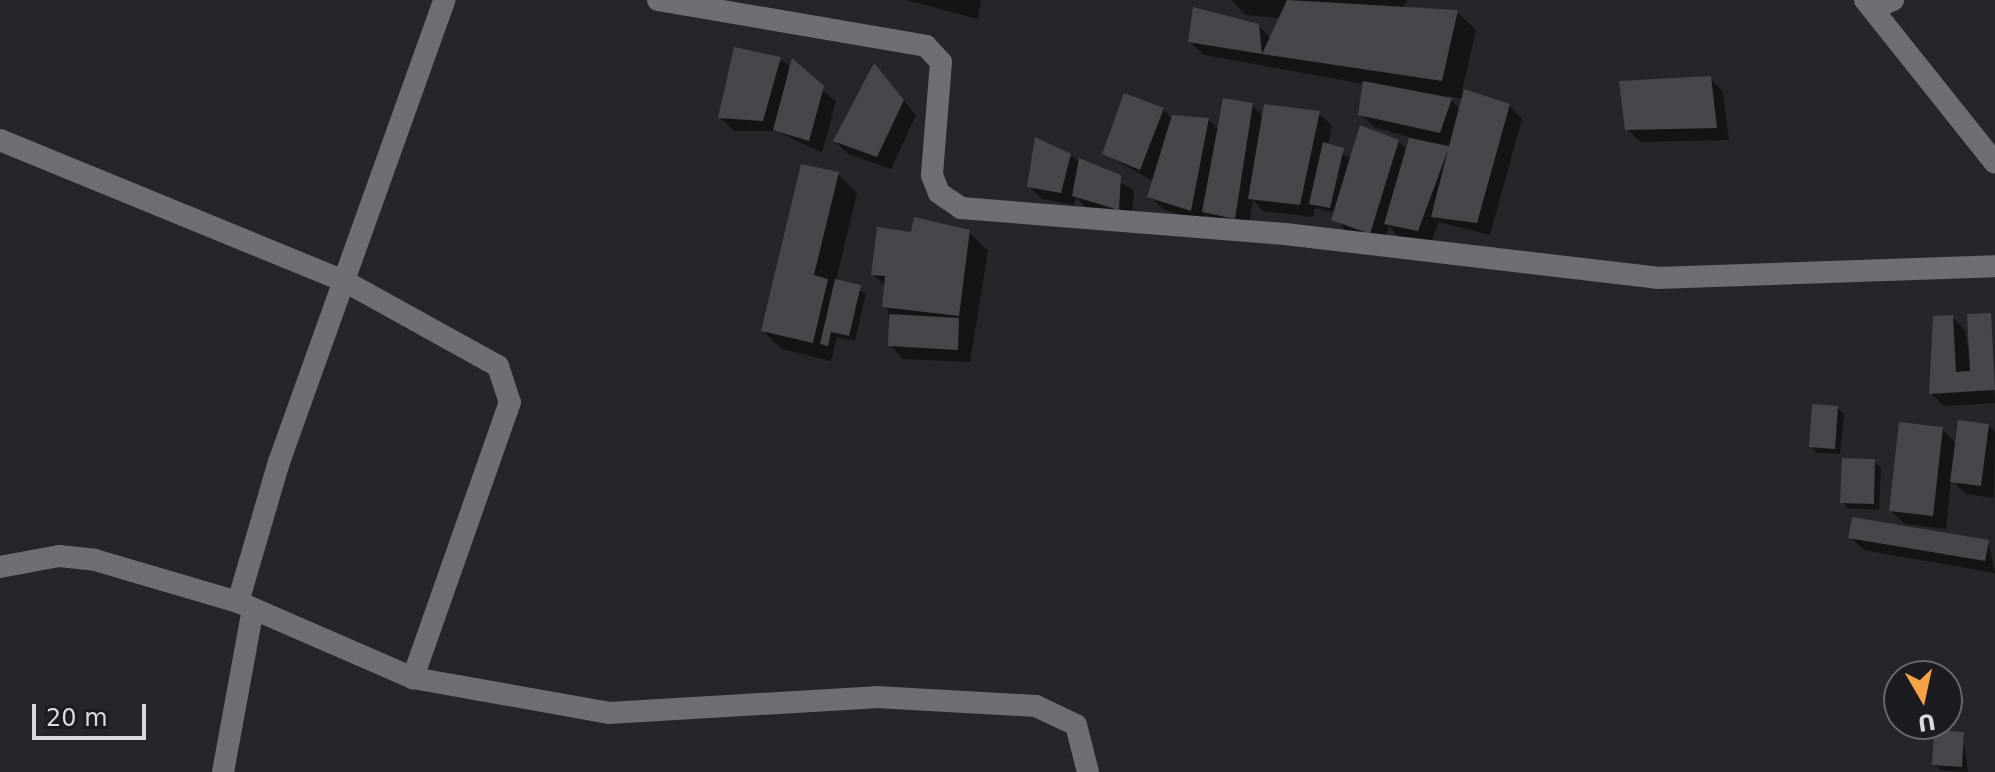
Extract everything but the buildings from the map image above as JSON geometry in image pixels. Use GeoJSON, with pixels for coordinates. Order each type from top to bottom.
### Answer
{"type":"FeatureCollection","features":[{"type":"Feature","properties":{"kind":"street"},"geometry":{"type":"LineString","coordinates":[[223,772],[246,605],[279,462],[348,283],[444,0]]}},
{"type":"Feature","properties":{"kind":"street"},"geometry":{"type":"LineString","coordinates":[[658,0],[926,46],[941,62],[932,175],[939,193],[961,208],[1285,234],[1657,278],[1995,266]]}},
{"type":"Feature","properties":{"kind":"street"},"geometry":{"type":"LineString","coordinates":[[1877,3],[1995,163]]}},
{"type":"Feature","properties":{"kind":"street"},"geometry":{"type":"LineString","coordinates":[[0,140],[348,283],[498,366],[508,380],[510,402],[413,678]]}},
{"type":"Feature","properties":{"kind":"street"},"geometry":{"type":"LineString","coordinates":[[0,567],[59,556],[95,560],[246,605],[413,678],[627,715],[876,697],[1036,706],[1076,725],[1088,772]]}}]}
